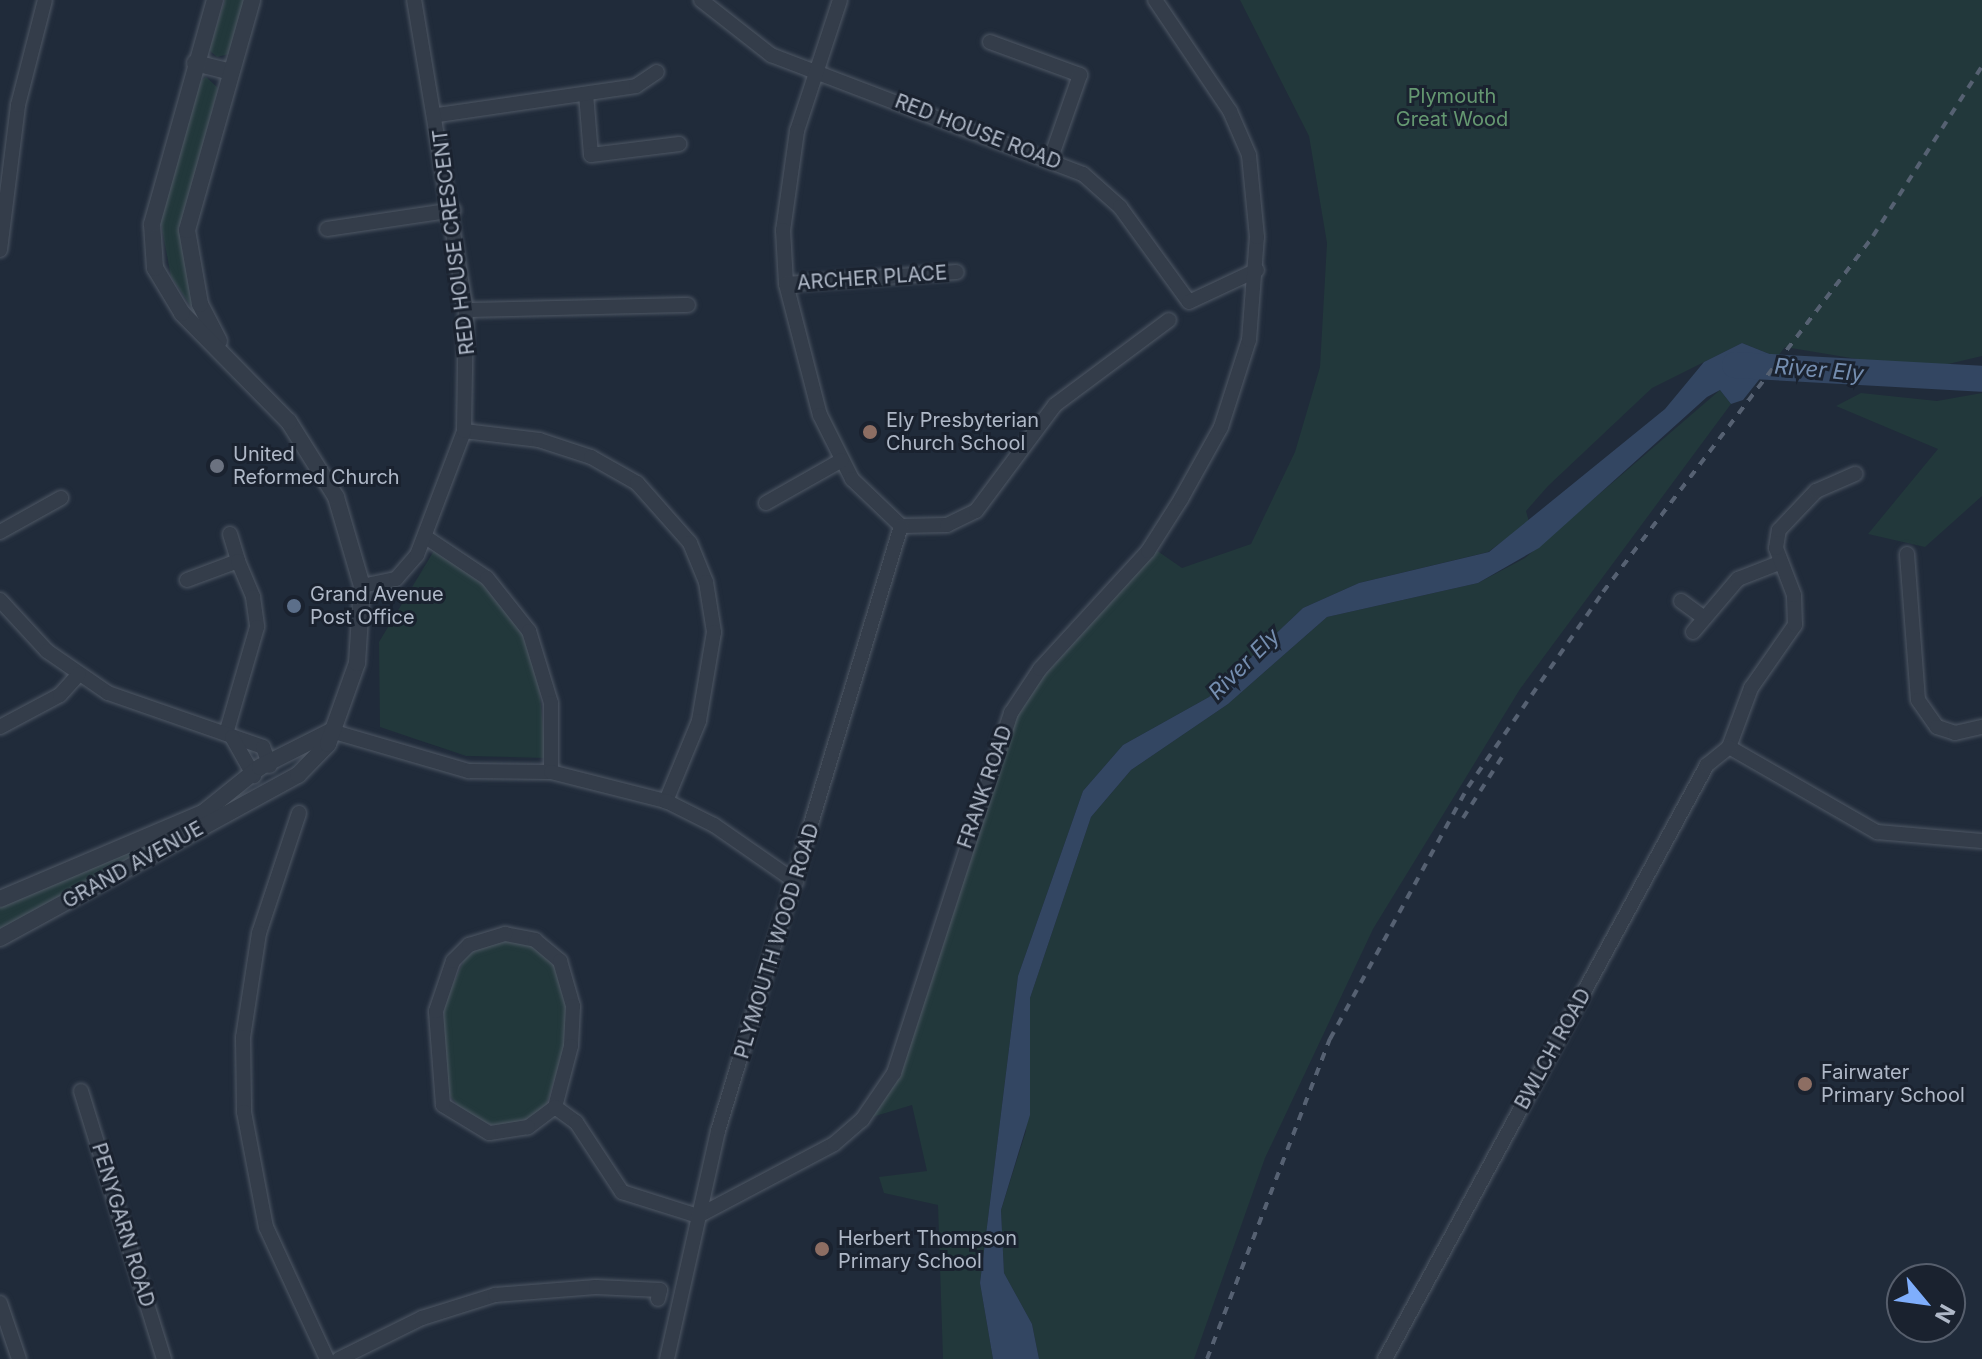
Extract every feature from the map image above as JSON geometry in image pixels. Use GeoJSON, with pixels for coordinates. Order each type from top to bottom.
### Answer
{"type":"FeatureCollection","features":[{"type":"Feature","properties":{"kind":"street"},"geometry":{"type":"LineString","coordinates":[[0,250],[18,105],[45,0]]}},
{"type":"Feature","properties":{"kind":"street","name":"GRAND AVENUE"},"geometry":{"type":"LineString","coordinates":[[0,938],[274,789],[314,761],[331,731],[357,663],[362,586],[349,529],[321,469],[274,403],[182,313],[155,268],[152,224],[215,0]]}},
{"type":"Feature","properties":{"kind":"street","name":"GRAND AVENUE"},"geometry":{"type":"LineString","coordinates":[[223,350],[200,304],[187,230],[252,0]]}},
{"type":"Feature","properties":{"kind":"street","name":"RED HOUSE CRESCENT"},"geometry":{"type":"LineString","coordinates":[[362,586],[403,574],[427,538],[464,431],[466,310],[454,210],[414,0]]}},
{"type":"Feature","properties":{"kind":"street","name":"RED HOUSE ROAD"},"geometry":{"type":"LineString","coordinates":[[701,0],[771,55],[1051,158],[1120,207],[1189,302],[1257,270]]}},
{"type":"Feature","properties":{"kind":"street"},"geometry":{"type":"LineString","coordinates":[[840,0],[813,70],[785,199],[786,284],[804,366],[842,460],[866,497],[901,526],[947,525],[976,511],[1055,405],[1169,320]]}},
{"type":"Feature","properties":{"kind":"street","name":"FRANK ROAD"},"geometry":{"type":"LineString","coordinates":[[698,1216],[834,1144],[862,1120],[894,1073],[1000,737],[1040,669],[1148,551],[1221,427],[1249,340],[1257,270],[1242,133],[1155,0]]}},
{"type":"Feature","properties":{"kind":"street"},"geometry":{"type":"LineString","coordinates":[[990,42],[1080,75],[1051,158]]}},
{"type":"Feature","properties":{"kind":"street"},"geometry":{"type":"LineString","coordinates":[[195,63],[231,72]]}},
{"type":"Feature","properties":{"kind":"street"},"geometry":{"type":"LineString","coordinates":[[438,115],[647,83],[657,72]]}},
{"type":"Feature","properties":{"kind":"street"},"geometry":{"type":"LineString","coordinates":[[586,94],[591,155],[679,144]]}},
{"type":"Feature","properties":{"kind":"street"},"geometry":{"type":"LineString","coordinates":[[327,229],[454,210]]}},
{"type":"Feature","properties":{"kind":"street","name":"ARCHER PLACE"},"geometry":{"type":"LineString","coordinates":[[786,284],[957,272]]}},
{"type":"Feature","properties":{"kind":"street"},"geometry":{"type":"LineString","coordinates":[[466,310],[688,305]]}},
{"type":"Feature","properties":{"kind":"street"},"geometry":{"type":"LineString","coordinates":[[464,431],[539,440],[591,457],[637,483],[690,543],[706,582],[714,632],[699,721],[666,801]]}},
{"type":"Feature","properties":{"kind":"street"},"geometry":{"type":"LineString","coordinates":[[766,503],[842,460]]}},
{"type":"Feature","properties":{"kind":"street"},"geometry":{"type":"LineString","coordinates":[[1855,474],[1816,491],[1788,515],[1779,530],[1779,563],[1794,595],[1795,625],[1751,688],[1729,747],[1877,832],[1982,841]]}},
{"type":"Feature","properties":{"kind":"street"},"geometry":{"type":"LineString","coordinates":[[0,532],[61,498]]}},
{"type":"Feature","properties":{"kind":"street","name":"PLYMOUTH WOOD ROAD"},"geometry":{"type":"LineString","coordinates":[[667,1359],[698,1216],[901,526]]}},
{"type":"Feature","properties":{"kind":"street"},"geometry":{"type":"LineString","coordinates":[[0,600],[79,674],[142,711],[229,735],[263,747],[270,766],[279,770],[274,789],[255,786],[254,776],[229,735],[257,627],[230,534]]}},
{"type":"Feature","properties":{"kind":"street"},"geometry":{"type":"LineString","coordinates":[[427,538],[487,578],[529,631],[551,703],[551,772]]}},
{"type":"Feature","properties":{"kind":"street"},"geometry":{"type":"LineString","coordinates":[[1907,554],[1918,700],[1937,727],[1955,733],[1982,727]]}},
{"type":"Feature","properties":{"kind":"street"},"geometry":{"type":"LineString","coordinates":[[187,580],[238,561]]}},
{"type":"Feature","properties":{"kind":"street"},"geometry":{"type":"LineString","coordinates":[[1693,632],[1738,579],[1779,563]]}},
{"type":"Feature","properties":{"kind":"street"},"geometry":{"type":"LineString","coordinates":[[1681,601],[1704,618]]}},
{"type":"Feature","properties":{"kind":"street"},"geometry":{"type":"LineString","coordinates":[[0,727],[60,695],[79,674]]}},
{"type":"Feature","properties":{"kind":"street"},"geometry":{"type":"LineString","coordinates":[[331,731],[469,771],[551,772],[666,801],[714,825],[796,882]]}},
{"type":"Feature","properties":{"kind":"street","name":"GRAND AVENUE"},"geometry":{"type":"LineString","coordinates":[[0,899],[203,813],[254,776],[331,731]]}},
{"type":"Feature","properties":{"kind":"street","name":"BWLCH ROAD"},"geometry":{"type":"LineString","coordinates":[[1385,1359],[1707,765],[1729,747]]}},
{"type":"Feature","properties":{"kind":"street"},"geometry":{"type":"LineString","coordinates":[[299,813],[259,933],[243,1037],[244,1112],[266,1227],[327,1359]]}},
{"type":"Feature","properties":{"kind":"street"},"geometry":{"type":"LineString","coordinates":[[505,934],[535,940],[560,961],[573,1006],[555,1107],[528,1127],[489,1133],[443,1105],[436,1011],[444,977],[469,945],[505,934]]}},
{"type":"Feature","properties":{"kind":"street","name":"PENYGARN ROAD"},"geometry":{"type":"LineString","coordinates":[[81,1091],[164,1359]]}},
{"type":"Feature","properties":{"kind":"street"},"geometry":{"type":"LineString","coordinates":[[555,1107],[576,1122],[622,1192],[698,1216]]}},
{"type":"Feature","properties":{"kind":"street"},"geometry":{"type":"LineString","coordinates":[[339,1359],[422,1318],[495,1295],[596,1287],[660,1290],[658,1299]]}},
{"type":"Feature","properties":{"kind":"street"},"geometry":{"type":"LineString","coordinates":[[0,1303],[19,1359]]}},
{"type":"Feature","properties":{"kind":"green space"},"geometry":{"type":"Polygon","coordinates":[[[225,0],[246,0],[229,54],[217,57],[209,50],[225,0]]]}},
{"type":"Feature","properties":{"kind":"green space","name":"Plymouth Great Wood"},"geometry":{"type":"Polygon","coordinates":[[[1240,0],[1982,0],[1982,356],[1923,370],[1785,347],[1777,357],[1742,343],[1652,388],[1548,486],[1526,511],[1529,522],[1488,552],[1359,583],[1303,608],[1209,697],[1123,745],[1083,791],[1018,976],[980,1283],[993,1359],[943,1359],[938,1205],[884,1193],[879,1177],[927,1171],[912,1105],[862,1120],[880,1095],[1011,713],[1156,550],[1182,568],[1251,544],[1295,452],[1320,367],[1327,243],[1309,136],[1240,0]]]}},
{"type":"Feature","properties":{"kind":"green space"},"geometry":{"type":"Polygon","coordinates":[[[206,77],[218,88],[182,226],[197,315],[171,277],[160,218],[198,83],[206,77]]]}},
{"type":"Feature","properties":{"kind":"green space"},"geometry":{"type":"Polygon","coordinates":[[[1720,390],[1731,404],[1520,689],[1373,929],[1265,1158],[1194,1359],[1039,1359],[1032,1324],[1004,1273],[1001,1210],[1026,1131],[1030,998],[1091,817],[1131,770],[1228,704],[1327,617],[1478,583],[1525,558],[1720,390]]]}},
{"type":"Feature","properties":{"kind":"green space"},"geometry":{"type":"Polygon","coordinates":[[[1861,393],[1937,401],[1982,393],[1982,496],[1925,547],[1868,534],[1938,449],[1836,406],[1861,393]]]}},
{"type":"Feature","properties":{"kind":"green space"},"geometry":{"type":"Polygon","coordinates":[[[435,549],[488,587],[520,628],[537,666],[546,758],[466,756],[380,727],[379,642],[435,549]]]}},
{"type":"Feature","properties":{"kind":"green space"},"geometry":{"type":"Polygon","coordinates":[[[193,824],[0,931],[0,906],[193,824]]]}},
{"type":"Feature","properties":{"kind":"green space"},"geometry":{"type":"Polygon","coordinates":[[[519,941],[540,949],[560,972],[569,1003],[567,1040],[546,1107],[525,1122],[495,1126],[467,1117],[448,1093],[440,1051],[445,1002],[466,956],[491,942],[519,941]]]}},
{"type":"Feature","properties":{"kind":"water"},"geometry":{"type":"Polygon","coordinates":[[[1742,343],[1777,357],[1743,400],[1731,404],[1720,390],[1707,397],[1539,548],[1478,583],[1327,617],[1228,704],[1131,770],[1091,817],[1030,998],[1030,1115],[1001,1210],[1004,1273],[1032,1324],[1039,1359],[993,1359],[980,1283],[1018,976],[1083,791],[1123,745],[1209,697],[1303,608],[1359,583],[1489,552],[1665,409],[1704,362],[1742,343]]]}},
{"type":"Feature","properties":{"kind":"waterway","name":"River Ely"},"geometry":{"type":"LineString","coordinates":[[1735,365],[1982,379]]}},
{"type":"Feature","properties":{"kind":"railway"},"geometry":{"type":"LineString","coordinates":[[1207,1359],[1330,1039],[1468,787],[1603,592],[1873,236],[1982,66]]}},
{"type":"Feature","properties":{"kind":"railway"},"geometry":{"type":"LineString","coordinates":[[1463,818],[1502,757]]}},
{"type":"Feature","properties":{"kind":"place","name":"Ely Presbyterian Church School"},"geometry":{"type":"Point","coordinates":[870,432]}},
{"type":"Feature","properties":{"kind":"place","name":"United Reformed Church"},"geometry":{"type":"Point","coordinates":[217,466]}},
{"type":"Feature","properties":{"kind":"place","name":"Grand Avenue Post Office"},"geometry":{"type":"Point","coordinates":[294,606]}},
{"type":"Feature","properties":{"kind":"place","name":"Fairwater Primary School"},"geometry":{"type":"Point","coordinates":[1805,1084]}},
{"type":"Feature","properties":{"kind":"place","name":"Herbert Thompson Primary School"},"geometry":{"type":"Point","coordinates":[822,1249]}}]}
